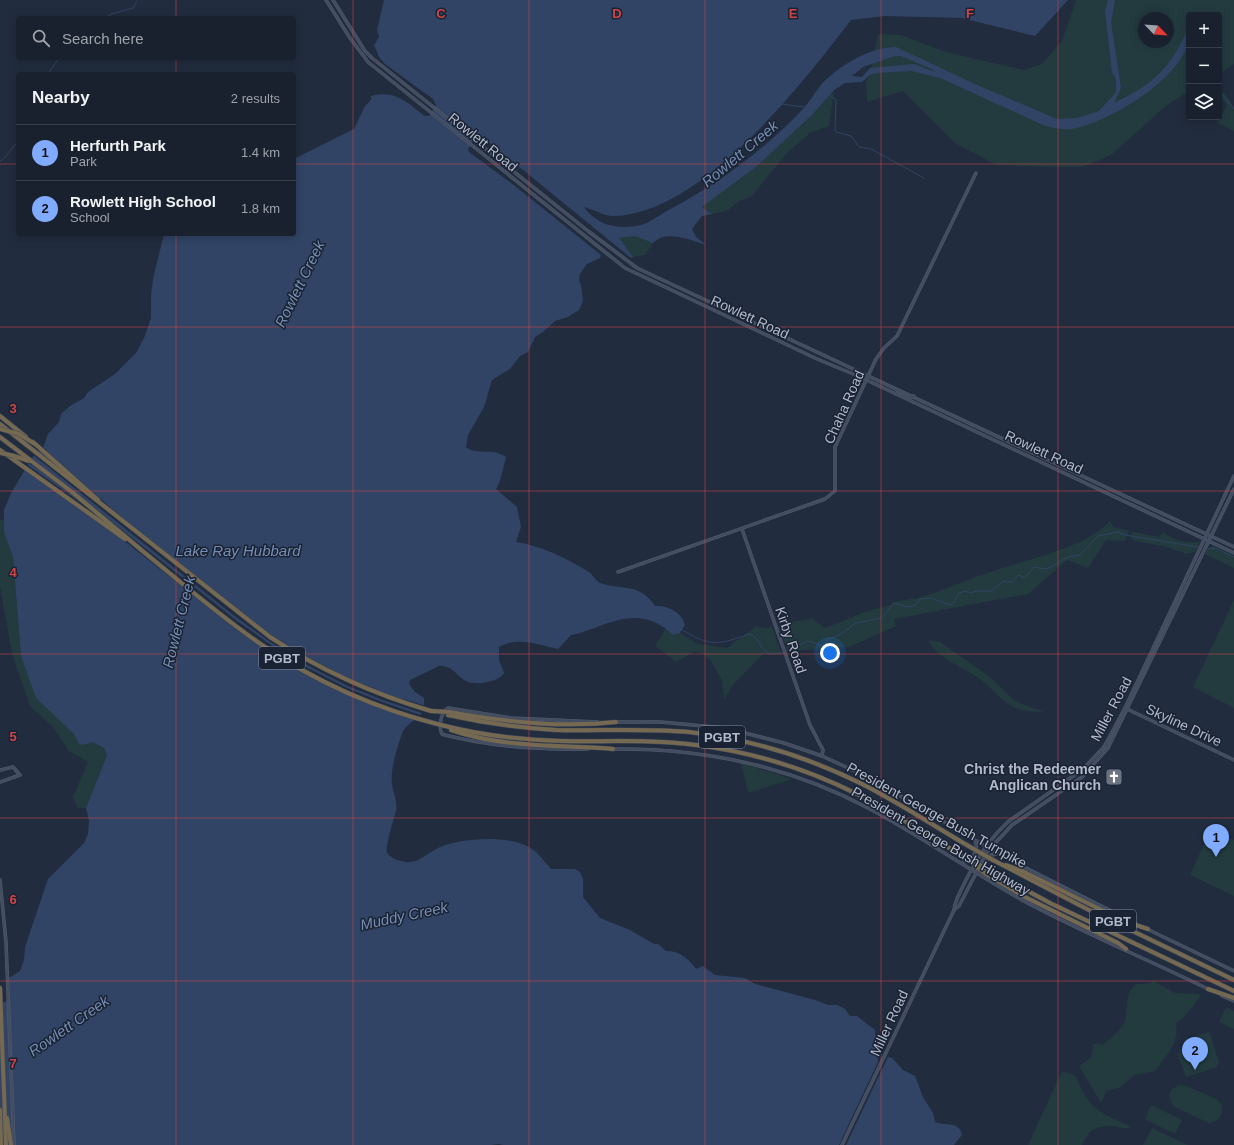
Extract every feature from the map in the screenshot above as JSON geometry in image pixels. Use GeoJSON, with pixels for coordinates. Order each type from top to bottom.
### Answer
{"type":"FeatureCollection","features":[{"type":"Feature","properties":{"kind":"highway"},"geometry":{"type":"LineString","coordinates":[[0,416],[79,482],[100,503]]}},
{"type":"Feature","properties":{"kind":"highway"},"geometry":{"type":"LineString","coordinates":[[0,424],[100,503]]}},
{"type":"Feature","properties":{"kind":"highway"},"geometry":{"type":"LineString","coordinates":[[0,429],[19,434],[35,444]]}},
{"type":"Feature","properties":{"kind":"highway"},"geometry":{"type":"LineString","coordinates":[[0,437],[40,467],[144,553]]}},
{"type":"Feature","properties":{"kind":"highway"},"geometry":{"type":"LineString","coordinates":[[0,451],[22,458],[40,467]]}},
{"type":"Feature","properties":{"kind":"highway"},"geometry":{"type":"LineString","coordinates":[[0,451],[144,553]]}},
{"type":"Feature","properties":{"kind":"highway","name":"President George Bush Turnpike"},"geometry":{"type":"LineString","coordinates":[[100,503],[246,620],[289,649],[356,684],[384,696],[431,711],[496,724],[533,728],[682,732],[719,737],[764,746],[808,760],[856,781],[993,860],[1087,909],[1234,980]]}},
{"type":"Feature","properties":{"kind":"highway","name":"President George Bush Turnpike"},"geometry":{"type":"LineString","coordinates":[[144,553],[243,632],[300,669],[368,702],[444,726],[487,735],[533,740],[681,743],[719,748],[756,756],[807,772],[856,793],[968,859],[987,874],[1234,991]]}},
{"type":"Feature","properties":{"kind":"highway"},"geometry":{"type":"LineString","coordinates":[[448,714],[525,723],[559,725],[616,722]]}},
{"type":"Feature","properties":{"kind":"highway"},"geometry":{"type":"LineString","coordinates":[[444,726],[469,736],[491,740],[536,745],[613,749]]}},
{"type":"Feature","properties":{"kind":"highway"},"geometry":{"type":"LineString","coordinates":[[993,860],[1022,871],[1124,921],[1148,929]]}},
{"type":"Feature","properties":{"kind":"highway"},"geometry":{"type":"LineString","coordinates":[[987,874],[1023,896],[1118,943],[1126,950]]}},
{"type":"Feature","properties":{"kind":"highway"},"geometry":{"type":"LineString","coordinates":[[0,988],[6,1145]]}},
{"type":"Feature","properties":{"kind":"highway"},"geometry":{"type":"LineString","coordinates":[[1208,989],[1234,998]]}},
{"type":"Feature","properties":{"kind":"highway"},"geometry":{"type":"LineString","coordinates":[[5,1102],[11,1145]]}},
{"type":"Feature","properties":{"kind":"highway"},"geometry":{"type":"LineString","coordinates":[[0,1110],[1,1145]]}},
{"type":"Feature","properties":{"kind":"main road","name":"Rowlett Road"},"geometry":{"type":"LineString","coordinates":[[326,0],[363,58],[625,268],[817,359],[896,394],[1199,535],[1234,553]]}},
{"type":"Feature","properties":{"kind":"main road","name":"Rowlett Road"},"geometry":{"type":"LineString","coordinates":[[333,0],[368,54],[434,109],[619,256],[637,268],[838,363],[915,396],[1234,547]]}},
{"type":"Feature","properties":{"kind":"main road"},"geometry":{"type":"LineString","coordinates":[[363,58],[368,54]]}},
{"type":"Feature","properties":{"kind":"main road","name":"Chaha Road"},"geometry":{"type":"LineString","coordinates":[[618,572],[825,499],[835,491],[835,447],[865,380],[880,353],[897,336],[976,173]]}},
{"type":"Feature","properties":{"kind":"main road"},"geometry":{"type":"LineString","coordinates":[[896,394],[899,391],[911,397],[915,396]]}},
{"type":"Feature","properties":{"kind":"main road","name":"Miller Road"},"geometry":{"type":"LineString","coordinates":[[1177,604],[1234,476]]}},
{"type":"Feature","properties":{"kind":"main road","name":"Miller Road"},"geometry":{"type":"LineString","coordinates":[[954,910],[959,906],[975,872],[989,848],[1012,825],[1068,787],[1092,768],[1111,744],[1126,709],[1234,489]]}},
{"type":"Feature","properties":{"kind":"main road"},"geometry":{"type":"LineString","coordinates":[[1142,509],[1144,505]]}},
{"type":"Feature","properties":{"kind":"main road","name":"Kirby Road"},"geometry":{"type":"LineString","coordinates":[[742,529],[810,725],[823,750],[822,756]]}},
{"type":"Feature","properties":{"kind":"main road"},"geometry":{"type":"LineString","coordinates":[[1199,535],[1203,544]]}},
{"type":"Feature","properties":{"kind":"main road","name":"President George Bush Highway"},"geometry":{"type":"LineString","coordinates":[[987,874],[975,872],[850,799],[784,773],[709,754],[662,749],[553,750],[487,744],[442,734],[440,728],[444,711],[448,708],[511,718],[571,722],[668,722],[725,728],[784,743],[822,756],[870,778],[1002,856],[1234,971]]}},
{"type":"Feature","properties":{"kind":"main road","name":"Miller Road"},"geometry":{"type":"LineString","coordinates":[[842,1145],[954,910],[955,903],[971,869],[985,846],[1009,821],[1073,777],[1092,760],[1108,740],[1126,709]]}},
{"type":"Feature","properties":{"kind":"main road","name":"Skyline Drive"},"geometry":{"type":"LineString","coordinates":[[1126,709],[1234,760]]}},
{"type":"Feature","properties":{"kind":"main road"},"geometry":{"type":"LineString","coordinates":[[0,770],[14,767],[20,775],[0,782]]}},
{"type":"Feature","properties":{"kind":"main road"},"geometry":{"type":"LineString","coordinates":[[959,862],[967,863],[972,857],[977,848],[974,839]]}},
{"type":"Feature","properties":{"kind":"main road"},"geometry":{"type":"LineString","coordinates":[[987,874],[982,871],[987,859],[991,855],[1002,856]]}},
{"type":"Feature","properties":{"kind":"main road"},"geometry":{"type":"LineString","coordinates":[[0,880],[6,942],[14,1145]]}},
{"type":"Feature","properties":{"kind":"main road"},"geometry":{"type":"LineString","coordinates":[[1126,950],[1234,1001]]}},
{"type":"Feature","properties":{"kind":"green space"},"geometry":{"type":"Polygon","coordinates":[[[1076,0],[1234,0],[1234,64],[1222,72],[1222,12],[1186,12],[1186,93],[1167,105],[1111,155],[1083,167],[996,165],[955,143],[903,91],[867,102],[866,81],[870,75],[878,34],[901,35],[946,52],[1023,70],[1042,64],[1062,41],[1076,0]]]}},
{"type":"Feature","properties":{"kind":"green space"},"geometry":{"type":"Polygon","coordinates":[[[834,90],[829,126],[810,133],[788,152],[751,197],[739,201],[727,211],[712,214],[702,207],[756,167],[813,114],[834,90]]]}},
{"type":"Feature","properties":{"kind":"green space"},"geometry":{"type":"Polygon","coordinates":[[[1224,92],[1234,108],[1234,131],[1217,123],[1219,120],[1222,120],[1222,114],[1227,105],[1222,99],[1222,93],[1224,92]]]}},
{"type":"Feature","properties":{"kind":"green space"},"geometry":{"type":"Polygon","coordinates":[[[635,236],[653,243],[645,255],[633,257],[618,238],[635,236]]]}},
{"type":"Feature","properties":{"kind":"green space"},"geometry":{"type":"Polygon","coordinates":[[[4,519],[7,539],[13,557],[21,656],[92,742],[104,748],[107,755],[86,808],[78,808],[73,797],[88,762],[69,751],[52,726],[30,706],[12,654],[0,586],[0,520],[4,519]]]}},
{"type":"Feature","properties":{"kind":"green space"},"geometry":{"type":"Polygon","coordinates":[[[1110,521],[1113,527],[1129,531],[1125,541],[1106,540],[1088,568],[1067,560],[1028,594],[894,619],[896,626],[849,647],[788,651],[778,625],[812,618],[825,628],[865,612],[900,601],[919,598],[938,592],[984,574],[1071,546],[1086,539],[1110,521]]]}},
{"type":"Feature","properties":{"kind":"green space"},"geometry":{"type":"Polygon","coordinates":[[[1133,532],[1159,537],[1163,532],[1171,538],[1180,541],[1200,542],[1195,552],[1186,554],[1168,547],[1135,541],[1130,537],[1133,532]]]}},
{"type":"Feature","properties":{"kind":"green space"},"geometry":{"type":"Polygon","coordinates":[[[1213,546],[1234,556],[1234,568],[1205,554],[1208,548],[1213,546]]]}},
{"type":"Feature","properties":{"kind":"green space"},"geometry":{"type":"Polygon","coordinates":[[[1234,600],[1234,708],[1193,687],[1234,600]]]}},
{"type":"Feature","properties":{"kind":"green space"},"geometry":{"type":"Polygon","coordinates":[[[756,626],[765,628],[772,627],[782,655],[763,654],[732,686],[724,700],[722,680],[711,661],[702,653],[694,652],[676,662],[655,646],[666,628],[673,635],[680,633],[698,644],[727,648],[756,626]]]}},
{"type":"Feature","properties":{"kind":"green space"},"geometry":{"type":"Polygon","coordinates":[[[928,640],[940,642],[990,677],[1015,701],[1046,713],[1023,710],[1011,705],[977,677],[943,657],[928,640]]]}},
{"type":"Feature","properties":{"kind":"green space"},"geometry":{"type":"Polygon","coordinates":[[[741,763],[792,779],[748,793],[741,763]]]}},
{"type":"Feature","properties":{"kind":"green space"},"geometry":{"type":"Polygon","coordinates":[[[1211,829],[1234,840],[1234,896],[1190,875],[1211,829]]]}},
{"type":"Feature","properties":{"kind":"green space"},"geometry":{"type":"Polygon","coordinates":[[[1153,981],[1175,993],[1201,994],[1184,1017],[1176,1023],[1177,1030],[1174,1043],[1168,1054],[1155,1071],[1134,1075],[1121,1087],[1107,1091],[1101,1103],[1079,1066],[1091,1058],[1093,1044],[1098,1043],[1102,1045],[1114,1036],[1123,1025],[1126,1016],[1128,999],[1132,988],[1136,984],[1147,984],[1153,981]]]}},
{"type":"Feature","properties":{"kind":"green space"},"geometry":{"type":"Polygon","coordinates":[[[1226,1007],[1234,1011],[1234,1029],[1219,1022],[1226,1007]]]}},
{"type":"Feature","properties":{"kind":"green space"},"geometry":{"type":"Polygon","coordinates":[[[1209,1032],[1219,1062],[1217,1067],[1186,1077],[1178,1055],[1186,1039],[1209,1032]]]}},
{"type":"Feature","properties":{"kind":"green space"},"geometry":{"type":"Polygon","coordinates":[[[1062,1071],[1076,1076],[1086,1096],[1096,1108],[1110,1117],[1130,1126],[1129,1128],[1102,1126],[1090,1132],[1082,1145],[1028,1145],[1062,1071]]]}},
{"type":"Feature","properties":{"kind":"green space"},"geometry":{"type":"Polygon","coordinates":[[[1179,1085],[1187,1086],[1216,1099],[1222,1105],[1222,1114],[1217,1121],[1209,1123],[1173,1106],[1169,1096],[1172,1089],[1179,1085]]]}},
{"type":"Feature","properties":{"kind":"green space"},"geometry":{"type":"Polygon","coordinates":[[[1151,1105],[1182,1120],[1175,1134],[1145,1119],[1151,1105]]]}},
{"type":"Feature","properties":{"kind":"green space"},"geometry":{"type":"Polygon","coordinates":[[[1152,1128],[1188,1145],[1143,1145],[1152,1128]]]}},
{"type":"Feature","properties":{"kind":"water","name":"Lake Ray Hubbard"},"geometry":{"type":"Polygon","coordinates":[[[384,0],[1068,0],[1035,36],[961,18],[885,16],[851,20],[805,78],[747,142],[714,170],[681,194],[647,210],[613,216],[584,207],[595,219],[609,225],[625,227],[641,225],[650,221],[720,180],[754,154],[786,126],[805,107],[818,88],[837,70],[852,60],[869,52],[878,49],[896,47],[977,85],[1057,119],[1077,118],[1099,111],[1116,92],[1116,79],[1112,72],[1105,12],[1108,0],[1115,0],[1111,22],[1121,88],[1114,103],[1151,81],[1160,73],[1168,64],[1186,32],[1186,48],[1184,54],[1173,69],[1159,83],[1123,109],[1086,125],[1071,129],[1043,125],[940,78],[912,71],[876,73],[870,75],[862,82],[845,83],[834,90],[813,114],[756,167],[702,207],[712,214],[702,216],[692,229],[696,237],[706,245],[686,238],[672,236],[658,239],[653,243],[635,236],[619,238],[633,257],[631,258],[485,139],[476,137],[468,149],[469,152],[515,186],[601,255],[600,258],[587,264],[580,274],[579,280],[583,301],[579,310],[568,317],[555,321],[535,337],[528,352],[520,356],[510,369],[492,380],[484,407],[468,435],[466,447],[474,451],[495,452],[506,457],[500,481],[496,489],[517,507],[521,527],[516,542],[535,546],[563,557],[589,572],[600,583],[637,590],[649,598],[655,606],[673,610],[681,616],[685,625],[680,633],[673,635],[663,627],[644,619],[634,618],[614,621],[571,635],[558,649],[528,642],[514,642],[499,647],[499,660],[504,673],[492,681],[475,683],[466,681],[451,669],[444,666],[439,666],[410,680],[409,684],[415,692],[424,698],[424,706],[420,716],[405,729],[396,752],[392,779],[396,801],[396,811],[388,839],[387,852],[395,859],[403,862],[410,862],[418,860],[438,848],[459,842],[499,839],[523,844],[535,851],[551,869],[575,869],[580,872],[583,879],[583,897],[600,918],[630,930],[654,944],[658,944],[666,951],[679,954],[687,959],[696,969],[703,966],[715,975],[745,978],[755,984],[815,1000],[828,1005],[838,1005],[845,1009],[850,1016],[857,1016],[875,1030],[878,1062],[839,1145],[0,1145],[0,1003],[10,1001],[9,978],[20,971],[24,960],[25,947],[48,879],[84,843],[88,834],[89,821],[86,808],[107,755],[104,748],[92,742],[83,745],[79,744],[74,734],[36,698],[21,656],[13,557],[4,532],[4,510],[11,493],[34,455],[39,451],[47,453],[47,450],[43,448],[48,434],[59,422],[61,414],[70,406],[84,398],[88,392],[115,374],[136,353],[144,338],[151,318],[153,279],[164,236],[296,236],[296,158],[354,129],[365,106],[371,100],[371,96],[387,94],[401,98],[425,116],[429,116],[436,105],[433,99],[385,64],[379,57],[374,45],[379,37],[377,30],[384,0]],[[895,56],[863,67],[852,76],[862,77],[870,68],[914,64],[943,75],[939,70],[934,70],[901,56],[895,56]]]}},
{"type":"Feature","properties":{"kind":"water"},"geometry":{"type":"Polygon","coordinates":[[[888,1057],[892,1058],[903,1070],[915,1076],[923,1097],[933,1113],[935,1122],[955,1126],[961,1131],[962,1135],[954,1145],[846,1145],[888,1057]]]}},
{"type":"Feature","properties":{"kind":"pier"},"geometry":{"type":"Polygon","coordinates":[[[41,447],[126,521],[266,632],[304,655],[344,676],[392,696],[427,706],[425,714],[348,686],[307,665],[269,641],[232,614],[32,454],[37,451],[73,480],[41,447]]]}},
{"type":"Feature","properties":{"kind":"pier"},"geometry":{"type":"Polygon","coordinates":[[[30,457],[237,621],[274,647],[306,667],[347,688],[423,716],[417,721],[365,703],[316,680],[270,653],[238,631],[127,543],[23,469],[26,464],[87,507],[42,471],[27,462],[30,457]]]}},
{"type":"Feature","properties":{"kind":"waterway"},"geometry":{"type":"LineString","coordinates":[[108,16],[133,8],[137,1]]}},
{"type":"Feature","properties":{"kind":"waterway"},"geometry":{"type":"LineString","coordinates":[[49,72],[58,60]]}},
{"type":"Feature","properties":{"kind":"waterway","name":"Rowlett Creek"},"geometry":{"type":"LineString","coordinates":[[933,68],[945,77]]}},
{"type":"Feature","properties":{"kind":"waterway"},"geometry":{"type":"LineString","coordinates":[[1222,94],[1234,109]]}},
{"type":"Feature","properties":{"kind":"waterway"},"geometry":{"type":"LineString","coordinates":[[829,95],[836,100],[836,132],[851,136],[859,147],[871,149],[924,178]]}},
{"type":"Feature","properties":{"kind":"waterway"},"geometry":{"type":"LineString","coordinates":[[782,104],[804,107]]}},
{"type":"Feature","properties":{"kind":"waterway"},"geometry":{"type":"LineString","coordinates":[[0,161],[16,144]]}},
{"type":"Feature","properties":{"kind":"waterway"},"geometry":{"type":"LineString","coordinates":[[786,651],[808,641],[823,646],[827,640],[841,634],[856,623],[882,618],[894,603],[907,607],[914,606],[920,599],[931,598],[950,605],[953,604],[959,593],[965,591],[970,593],[977,591],[991,591],[1004,581],[1012,582],[1018,575],[1025,578],[1034,567],[1047,569],[1068,557],[1080,555],[1098,536],[1118,532],[1125,535],[1198,547]]}},
{"type":"Feature","properties":{"kind":"waterway"},"geometry":{"type":"LineString","coordinates":[[1208,549],[1215,548],[1234,557]]}},
{"type":"Feature","properties":{"kind":"waterway"},"geometry":{"type":"LineString","coordinates":[[682,630],[692,636],[708,642],[722,642],[749,634],[757,640],[765,651],[775,654],[783,652]]}},
{"type":"Feature","properties":{"kind":"place","name":"Christ the Redeemer Anglican Church"},"geometry":{"type":"Point","coordinates":[1114,777]}},
{"type":"Feature","properties":{"kind":"place","name":"Herfurth Park"},"geometry":{"type":"Point","coordinates":[1216,857]}},
{"type":"Feature","properties":{"kind":"place","name":"Rowlett High School"},"geometry":{"type":"Point","coordinates":[1195,1070]}},
{"type":"Feature","properties":{"kind":"water label","name":"Muddy Creek"},"geometry":{"type":"Point","coordinates":[404,916]}}]}
